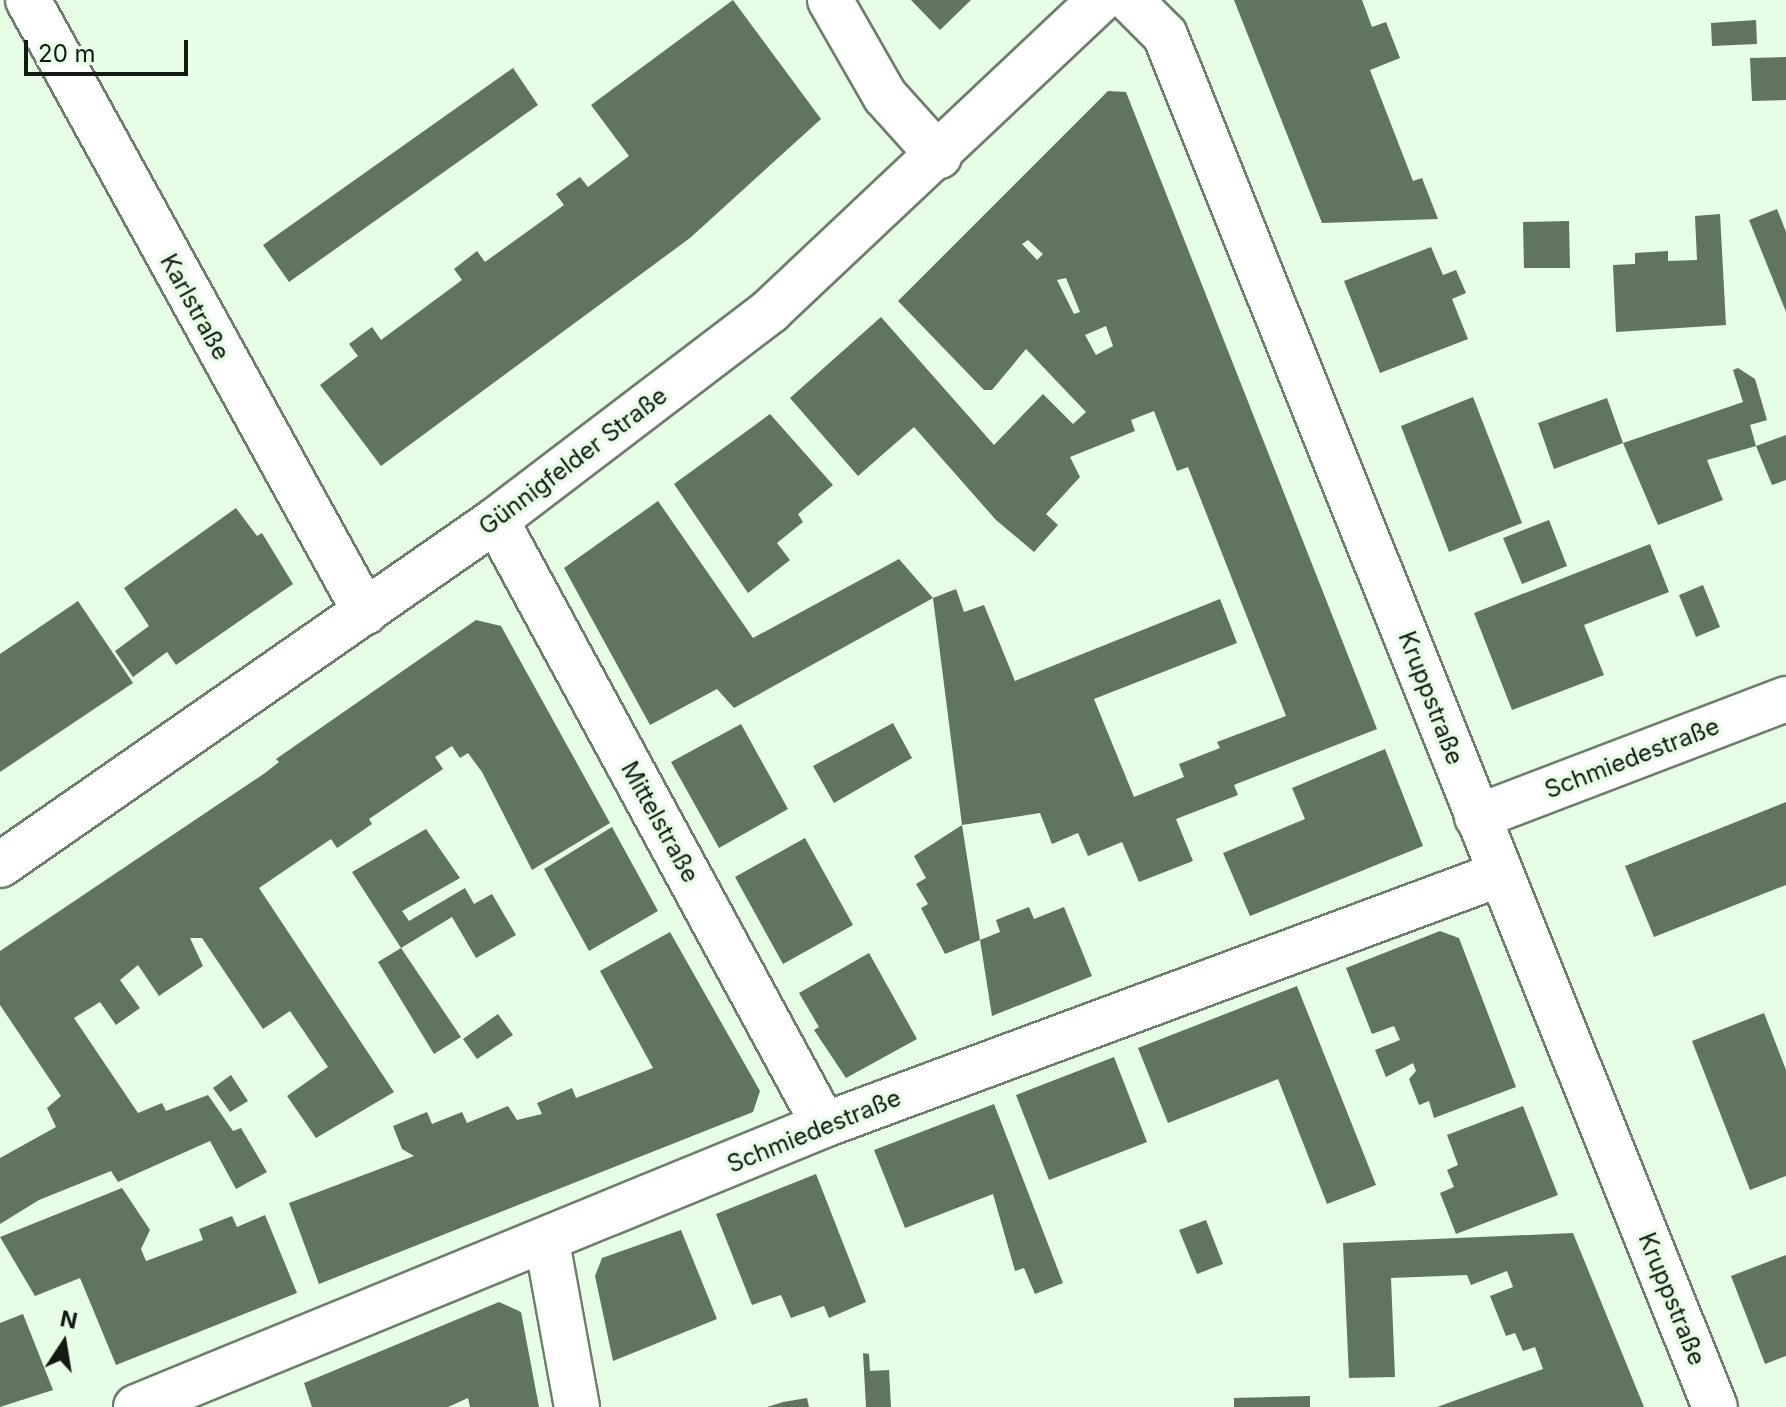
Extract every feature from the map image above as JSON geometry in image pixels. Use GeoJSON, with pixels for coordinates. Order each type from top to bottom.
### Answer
{"type":"FeatureCollection","features":[{"type":"Feature","properties":{"kind":"street","name":"Karlstraße"},"geometry":{"type":"LineString","coordinates":[[28,0],[365,612]]}},
{"type":"Feature","properties":{"kind":"street"},"geometry":{"type":"LineString","coordinates":[[830,0],[885,96],[939,156]]}},
{"type":"Feature","properties":{"kind":"street","name":"Günnigfelder Straße"},"geometry":{"type":"LineString","coordinates":[[0,865],[496,520],[770,311],[939,156],[1100,0]]}},
{"type":"Feature","properties":{"kind":"street","name":"Kruppstraße"},"geometry":{"type":"LineString","coordinates":[[1130,0],[1165,35],[1715,1407]]}},
{"type":"Feature","properties":{"kind":"street","name":"Mittelstraße"},"geometry":{"type":"LineString","coordinates":[[496,520],[824,1125]]}},
{"type":"Feature","properties":{"kind":"street","name":"Schmiedestraße"},"geometry":{"type":"LineString","coordinates":[[1477,817],[1786,699]]}},
{"type":"Feature","properties":{"kind":"street","name":"Schmiedestraße"},"geometry":{"type":"LineString","coordinates":[[136,1407],[547,1242],[824,1125],[1500,874]]}},
{"type":"Feature","properties":{"kind":"street"},"geometry":{"type":"LineString","coordinates":[[547,1242],[577,1407]]}},
{"type":"Feature","properties":{"kind":"building"},"geometry":{"type":"Polygon","coordinates":[[[733,0],[821,119],[690,238],[381,466],[320,385],[358,356],[349,344],[372,327],[381,340],[462,280],[454,269],[477,251],[485,262],[564,205],[556,194],[580,177],[588,187],[629,156],[591,105],[733,0]]]}},
{"type":"Feature","properties":{"kind":"building"},"geometry":{"type":"Polygon","coordinates":[[[911,0],[971,0],[940,30],[911,0]]]}},
{"type":"Feature","properties":{"kind":"building"},"geometry":{"type":"Polygon","coordinates":[[[1234,0],[1362,0],[1372,27],[1386,22],[1400,58],[1370,70],[1413,181],[1422,178],[1438,219],[1322,223],[1234,0]]]}},
{"type":"Feature","properties":{"kind":"building"},"geometry":{"type":"Polygon","coordinates":[[[1756,20],[1757,44],[1712,46],[1711,23],[1756,20]]]}},
{"type":"Feature","properties":{"kind":"building"},"geometry":{"type":"Polygon","coordinates":[[[1786,57],[1786,100],[1752,101],[1750,58],[1786,57]]]}},
{"type":"Feature","properties":{"kind":"building"},"geometry":{"type":"Polygon","coordinates":[[[513,68],[538,105],[289,282],[263,245],[513,68]]]}},
{"type":"Feature","properties":{"kind":"building"},"geometry":{"type":"Polygon","coordinates":[[[1108,91],[1126,92],[1377,729],[1234,785],[1238,795],[1176,819],[1193,861],[1139,882],[1122,842],[1088,856],[1078,833],[1052,844],[1040,813],[962,825],[933,598],[956,589],[964,612],[984,605],[1015,681],[1220,599],[1237,643],[1094,699],[1134,797],[1184,777],[1179,764],[1220,748],[1217,742],[1286,716],[1188,467],[1177,471],[1154,411],[1131,420],[1135,431],[1070,457],[1080,477],[1046,514],[1058,525],[1034,552],[996,520],[914,427],[858,476],[790,398],[881,317],[994,445],[1043,394],[1073,424],[1086,412],[1026,349],[992,390],[984,390],[898,301],[1108,91]],[[1028,240],[1022,244],[1037,260],[1043,254],[1028,240]],[[1066,278],[1057,280],[1074,314],[1080,312],[1066,278]],[[1106,326],[1085,335],[1096,355],[1113,346],[1106,326]]]}},
{"type":"Feature","properties":{"kind":"building"},"geometry":{"type":"Polygon","coordinates":[[[1777,209],[1786,232],[1786,312],[1749,220],[1777,209]]]}},
{"type":"Feature","properties":{"kind":"building"},"geometry":{"type":"Polygon","coordinates":[[[1720,214],[1726,325],[1616,332],[1613,265],[1635,264],[1635,253],[1668,251],[1668,261],[1697,260],[1695,216],[1720,214]]]}},
{"type":"Feature","properties":{"kind":"building"},"geometry":{"type":"Polygon","coordinates":[[[1569,221],[1570,268],[1524,268],[1523,222],[1569,221]]]}},
{"type":"Feature","properties":{"kind":"building"},"geometry":{"type":"Polygon","coordinates":[[[1431,247],[1443,275],[1456,270],[1466,293],[1452,299],[1468,339],[1380,373],[1344,281],[1431,247]]]}},
{"type":"Feature","properties":{"kind":"building"},"geometry":{"type":"Polygon","coordinates":[[[1738,368],[1755,379],[1767,420],[1750,425],[1756,446],[1707,460],[1723,500],[1658,525],[1623,443],[1743,402],[1733,370],[1738,368]]]}},
{"type":"Feature","properties":{"kind":"building"},"geometry":{"type":"Polygon","coordinates":[[[1473,397],[1522,523],[1449,552],[1401,426],[1473,397]]]}},
{"type":"Feature","properties":{"kind":"building"},"geometry":{"type":"Polygon","coordinates":[[[1607,398],[1623,443],[1554,469],[1538,423],[1607,398]]]}},
{"type":"Feature","properties":{"kind":"building"},"geometry":{"type":"Polygon","coordinates":[[[770,414],[833,485],[798,514],[803,522],[777,543],[790,560],[748,593],[674,484],[770,414]]]}},
{"type":"Feature","properties":{"kind":"building"},"geometry":{"type":"Polygon","coordinates":[[[1786,435],[1786,480],[1772,485],[1756,446],[1786,435]]]}},
{"type":"Feature","properties":{"kind":"building"},"geometry":{"type":"Polygon","coordinates":[[[658,501],[753,638],[899,559],[933,598],[734,708],[717,689],[650,725],[564,568],[658,501]]]}},
{"type":"Feature","properties":{"kind":"building"},"geometry":{"type":"Polygon","coordinates":[[[236,508],[257,536],[262,533],[293,584],[176,665],[167,652],[133,677],[115,651],[149,626],[124,588],[236,508]]]}},
{"type":"Feature","properties":{"kind":"building"},"geometry":{"type":"Polygon","coordinates":[[[1549,520],[1567,566],[1522,584],[1503,538],[1549,520]]]}},
{"type":"Feature","properties":{"kind":"building"},"geometry":{"type":"Polygon","coordinates":[[[1650,544],[1669,592],[1584,625],[1604,675],[1512,710],[1474,613],[1650,544]]]}},
{"type":"Feature","properties":{"kind":"building"},"geometry":{"type":"Polygon","coordinates":[[[1703,585],[1720,627],[1696,637],[1679,595],[1703,585]]]}},
{"type":"Feature","properties":{"kind":"building"},"geometry":{"type":"Polygon","coordinates":[[[78,601],[133,683],[0,772],[0,654],[78,601]]]}},
{"type":"Feature","properties":{"kind":"building"},"geometry":{"type":"Polygon","coordinates":[[[476,620],[501,626],[610,823],[532,870],[482,772],[468,753],[460,758],[452,746],[435,757],[443,769],[369,819],[372,824],[337,848],[331,839],[259,888],[394,1092],[316,1138],[287,1096],[328,1067],[290,1011],[263,1029],[202,938],[190,938],[203,966],[159,996],[138,965],[120,980],[140,1008],[116,1025],[100,1002],[74,1018],[138,1113],[162,1103],[166,1111],[208,1095],[233,1131],[241,1128],[267,1172],[236,1189],[210,1141],[118,1182],[111,1171],[39,1200],[0,1224],[0,1158],[56,1127],[47,1108],[61,1096],[0,1005],[0,951],[265,773],[279,762],[276,759],[476,620]]]}},
{"type":"Feature","properties":{"kind":"building"},"geometry":{"type":"Polygon","coordinates":[[[893,723],[912,758],[834,803],[813,766],[893,723]]]}},
{"type":"Feature","properties":{"kind":"building"},"geometry":{"type":"Polygon","coordinates":[[[741,724],[788,809],[719,848],[671,762],[741,724]]]}},
{"type":"Feature","properties":{"kind":"building"},"geometry":{"type":"Polygon","coordinates":[[[1385,749],[1423,846],[1250,916],[1223,853],[1305,819],[1292,788],[1385,749]]]}},
{"type":"Feature","properties":{"kind":"building"},"geometry":{"type":"Polygon","coordinates":[[[1786,802],[1786,885],[1654,937],[1625,866],[1786,802]]]}},
{"type":"Feature","properties":{"kind":"building"},"geometry":{"type":"Polygon","coordinates":[[[962,825],[980,940],[945,954],[921,908],[928,904],[916,884],[926,878],[914,856],[962,825]]]}},
{"type":"Feature","properties":{"kind":"building"},"geometry":{"type":"Polygon","coordinates":[[[612,827],[658,911],[589,951],[544,869],[612,827]]]}},
{"type":"Feature","properties":{"kind":"building"},"geometry":{"type":"Polygon","coordinates":[[[426,829],[460,878],[402,911],[409,921],[465,888],[474,904],[492,894],[516,935],[476,958],[452,917],[401,948],[352,872],[426,829]]]}},
{"type":"Feature","properties":{"kind":"building"},"geometry":{"type":"Polygon","coordinates":[[[805,838],[853,925],[783,964],[735,877],[805,838]]]}},
{"type":"Feature","properties":{"kind":"building"},"geometry":{"type":"Polygon","coordinates":[[[1029,907],[1034,919],[1064,907],[1092,976],[992,1016],[980,940],[1000,932],[996,920],[1029,907]]]}},
{"type":"Feature","properties":{"kind":"building"},"geometry":{"type":"Polygon","coordinates":[[[1440,931],[1459,938],[1516,1087],[1434,1118],[1429,1101],[1419,1105],[1409,1079],[1416,1071],[1413,1063],[1386,1077],[1375,1050],[1400,1040],[1394,1026],[1372,1034],[1346,968],[1440,931]]]}},
{"type":"Feature","properties":{"kind":"building"},"geometry":{"type":"Polygon","coordinates":[[[670,932],[760,1091],[753,1112],[319,1284],[289,1203],[414,1156],[402,1149],[393,1126],[427,1112],[432,1124],[462,1112],[467,1123],[508,1106],[517,1120],[542,1114],[537,1103],[572,1088],[576,1098],[653,1068],[600,971],[670,932]]]}},
{"type":"Feature","properties":{"kind":"building"},"geometry":{"type":"Polygon","coordinates":[[[401,948],[461,1037],[434,1054],[378,962],[401,948]]]}},
{"type":"Feature","properties":{"kind":"building"},"geometry":{"type":"Polygon","coordinates":[[[869,953],[917,1039],[846,1078],[814,1030],[819,1027],[799,993],[869,953]]]}},
{"type":"Feature","properties":{"kind":"building"},"geometry":{"type":"Polygon","coordinates":[[[1297,986],[1376,1185],[1327,1204],[1278,1079],[1168,1123],[1138,1048],[1297,986]]]}},
{"type":"Feature","properties":{"kind":"building"},"geometry":{"type":"Polygon","coordinates":[[[1764,1013],[1786,1070],[1786,1176],[1750,1190],[1692,1041],[1764,1013]]]}},
{"type":"Feature","properties":{"kind":"building"},"geometry":{"type":"Polygon","coordinates":[[[498,1014],[513,1035],[477,1059],[463,1039],[498,1014]]]}},
{"type":"Feature","properties":{"kind":"building"},"geometry":{"type":"Polygon","coordinates":[[[1114,1057],[1147,1142],[1049,1180],[1016,1095],[1114,1057]]]}},
{"type":"Feature","properties":{"kind":"building"},"geometry":{"type":"Polygon","coordinates":[[[231,1075],[248,1101],[230,1112],[213,1088],[231,1075]]]}},
{"type":"Feature","properties":{"kind":"building"},"geometry":{"type":"Polygon","coordinates":[[[994,1104],[1063,1283],[1035,1294],[1024,1268],[1015,1271],[993,1194],[905,1228],[874,1150],[994,1104]]]}},
{"type":"Feature","properties":{"kind":"building"},"geometry":{"type":"Polygon","coordinates":[[[1523,1106],[1558,1195],[1456,1234],[1440,1193],[1454,1187],[1447,1170],[1458,1165],[1447,1135],[1523,1106]]]}},
{"type":"Feature","properties":{"kind":"building"},"geometry":{"type":"Polygon","coordinates":[[[816,1174],[866,1302],[829,1318],[824,1306],[791,1318],[781,1295],[752,1305],[716,1214],[816,1174]]]}},
{"type":"Feature","properties":{"kind":"building"},"geometry":{"type":"Polygon","coordinates":[[[122,1188],[150,1230],[141,1249],[146,1261],[203,1240],[199,1229],[232,1216],[237,1227],[265,1215],[297,1293],[116,1365],[80,1278],[35,1296],[0,1237],[122,1188]]]}},
{"type":"Feature","properties":{"kind":"building"},"geometry":{"type":"Polygon","coordinates":[[[1206,1220],[1223,1264],[1197,1274],[1179,1230],[1206,1220]]]}},
{"type":"Feature","properties":{"kind":"building"},"geometry":{"type":"Polygon","coordinates":[[[681,1230],[717,1319],[613,1361],[595,1276],[602,1258],[681,1230]]]}},
{"type":"Feature","properties":{"kind":"building"},"geometry":{"type":"Polygon","coordinates":[[[1573,1233],[1644,1407],[1437,1407],[1543,1369],[1535,1347],[1523,1351],[1515,1333],[1506,1336],[1490,1296],[1513,1287],[1507,1271],[1471,1285],[1467,1275],[1391,1278],[1395,1377],[1349,1378],[1343,1243],[1573,1233]]]}},
{"type":"Feature","properties":{"kind":"building"},"geometry":{"type":"Polygon","coordinates":[[[1786,1255],[1786,1356],[1765,1364],[1731,1276],[1786,1255]]]}},
{"type":"Feature","properties":{"kind":"building"},"geometry":{"type":"Polygon","coordinates":[[[499,1302],[521,1312],[539,1407],[470,1407],[468,1398],[448,1407],[312,1407],[304,1383],[499,1302]]]}},
{"type":"Feature","properties":{"kind":"building"},"geometry":{"type":"Polygon","coordinates":[[[23,1314],[53,1390],[0,1407],[0,1323],[23,1314]]]}},
{"type":"Feature","properties":{"kind":"building"},"geometry":{"type":"Polygon","coordinates":[[[863,1353],[869,1354],[870,1371],[889,1370],[891,1407],[866,1407],[863,1353]]]}},
{"type":"Feature","properties":{"kind":"building"},"geometry":{"type":"Polygon","coordinates":[[[1310,1396],[1310,1407],[1234,1407],[1234,1398],[1310,1396]]]}},
{"type":"Feature","properties":{"kind":"building"},"geometry":{"type":"Polygon","coordinates":[[[807,1398],[809,1407],[767,1407],[783,1402],[807,1398]]]}}]}
